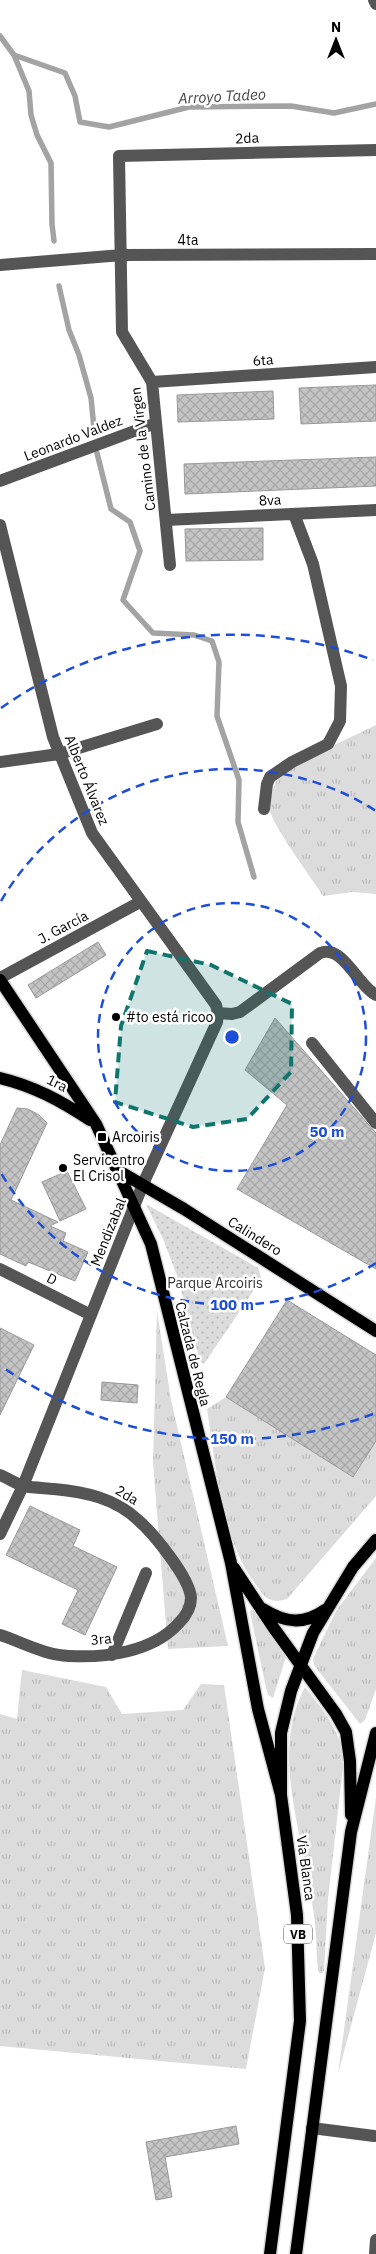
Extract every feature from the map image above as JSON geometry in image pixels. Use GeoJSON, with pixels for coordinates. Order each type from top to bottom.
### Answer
{"type":"FeatureCollection","features":[{"type":"Feature","properties":{"kind":"main road","name":"Calzada de Regla"},"geometry":{"type":"LineString","coordinates":[[0,979],[96,1124],[151,1244],[230,1563],[258,1709],[281,1795]]}},
{"type":"Feature","properties":{"kind":"main road","name":"1ra"},"geometry":{"type":"LineString","coordinates":[[0,1078],[26,1084],[63,1102],[96,1124]]}},
{"type":"Feature","properties":{"kind":"main road","name":"Calindero"},"geometry":{"type":"LineString","coordinates":[[117,1170],[143,1184],[376,1330]]}},
{"type":"Feature","properties":{"kind":"main road","name":"Vía Blanca"},"geometry":{"type":"LineString","coordinates":[[270,2254],[300,2021],[297,1915],[281,1795],[281,1733],[291,1691],[313,1632],[353,1567],[376,1540]]}},
{"type":"Feature","properties":{"kind":"main road"},"geometry":{"type":"LineString","coordinates":[[230,1563],[336,1714],[346,1732],[350,1761],[351,1832]]}},
{"type":"Feature","properties":{"kind":"main road"},"geometry":{"type":"LineString","coordinates":[[261,1608],[280,1619],[294,1621],[304,1621],[315,1617],[325,1610]]}},
{"type":"Feature","properties":{"kind":"main road"},"geometry":{"type":"LineString","coordinates":[[296,2254],[351,1832],[376,1732]]}},
{"type":"Feature","properties":{"kind":"street"},"geometry":{"type":"LineString","coordinates":[[374,0],[376,4]]}},
{"type":"Feature","properties":{"kind":"street","name":"2da"},"geometry":{"type":"LineString","coordinates":[[119,156],[376,150]]}},
{"type":"Feature","properties":{"kind":"street","name":"Camino de la Virgen"},"geometry":{"type":"LineString","coordinates":[[119,156],[122,332],[152,382],[170,565]]}},
{"type":"Feature","properties":{"kind":"street","name":"4ta"},"geometry":{"type":"LineString","coordinates":[[0,265],[122,255],[376,254]]}},
{"type":"Feature","properties":{"kind":"street","name":"6ta"},"geometry":{"type":"LineString","coordinates":[[152,382],[376,368]]}},
{"type":"Feature","properties":{"kind":"street","name":"Leonardo Valdez"},"geometry":{"type":"LineString","coordinates":[[0,482],[156,422]]}},
{"type":"Feature","properties":{"kind":"street","name":"8va"},"geometry":{"type":"LineString","coordinates":[[166,520],[376,510]]}},
{"type":"Feature","properties":{"kind":"street"},"geometry":{"type":"LineString","coordinates":[[264,809],[267,784],[270,777],[292,762],[328,744],[340,721],[341,686],[313,564],[294,514]]}},
{"type":"Feature","properties":{"kind":"street","name":"Alberto Álvarez"},"geometry":{"type":"LineString","coordinates":[[0,525],[50,727],[59,754],[92,833],[216,1005],[218,1013]]}},
{"type":"Feature","properties":{"kind":"street"},"geometry":{"type":"LineString","coordinates":[[0,762],[59,754],[157,724]]}},
{"type":"Feature","properties":{"kind":"street","name":"J. García"},"geometry":{"type":"LineString","coordinates":[[0,979],[140,902]]}},
{"type":"Feature","properties":{"kind":"street"},"geometry":{"type":"LineString","coordinates":[[218,1013],[240,1012],[320,953],[327,950],[334,952],[342,959],[368,990],[376,995]]}},
{"type":"Feature","properties":{"kind":"street","name":"Mendizabal"},"geometry":{"type":"LineString","coordinates":[[0,1534],[23,1486],[143,1184],[217,1022],[218,1013]]}},
{"type":"Feature","properties":{"kind":"street"},"geometry":{"type":"LineString","coordinates":[[312,1042],[376,1123]]}},
{"type":"Feature","properties":{"kind":"street","name":"D"},"geometry":{"type":"LineString","coordinates":[[0,1269],[91,1315]]}},
{"type":"Feature","properties":{"kind":"street","name":"2da"},"geometry":{"type":"LineString","coordinates":[[0,1475],[23,1486],[77,1491],[111,1501],[138,1520],[184,1578],[191,1596],[190,1606]]}},
{"type":"Feature","properties":{"kind":"street"},"geometry":{"type":"LineString","coordinates":[[112,1655],[146,1573]]}},
{"type":"Feature","properties":{"kind":"street","name":"3ra"},"geometry":{"type":"LineString","coordinates":[[0,1635],[33,1648],[67,1656],[112,1655],[148,1645],[167,1636],[185,1616],[190,1606]]}},
{"type":"Feature","properties":{"kind":"street"},"geometry":{"type":"LineString","coordinates":[[312,2128],[376,2139]]}},
{"type":"Feature","properties":{"kind":"street"},"geometry":{"type":"LineString","coordinates":[[375,2254],[376,2240]]}},
{"type":"Feature","properties":{"kind":"highlighted area"},"geometry":{"type":"Polygon","coordinates":[[[147,951],[211,965],[292,1004],[291,1072],[247,1119],[193,1127],[115,1102],[121,1026],[147,951]]]}},
{"type":"Feature","properties":{"kind":"green space"},"geometry":{"type":"Polygon","coordinates":[[[376,725],[376,894],[353,892],[323,896],[285,840],[272,817],[270,804],[272,793],[276,782],[286,768],[376,725]]]}},
{"type":"Feature","properties":{"kind":"green space","name":"Parque Arcoiris"},"geometry":{"type":"Polygon","coordinates":[[[146,1204],[258,1268],[261,1277],[204,1364],[200,1361],[178,1278],[163,1239],[146,1204]]]}},
{"type":"Feature","properties":{"kind":"green space"},"geometry":{"type":"Polygon","coordinates":[[[157,1311],[171,1400],[228,1646],[168,1649],[153,1463],[157,1311]]]}},
{"type":"Feature","properties":{"kind":"green space"},"geometry":{"type":"Polygon","coordinates":[[[226,1397],[353,1477],[376,1441],[376,1496],[287,1599],[280,1601],[273,1601],[267,1598],[256,1585],[244,1567],[227,1524],[217,1477],[207,1409],[226,1397]]]}},
{"type":"Feature","properties":{"kind":"green space"},"geometry":{"type":"Polygon","coordinates":[[[376,1558],[376,1689],[365,1720],[360,1724],[314,1665],[313,1659],[336,1611],[376,1558]]]}},
{"type":"Feature","properties":{"kind":"green space"},"geometry":{"type":"Polygon","coordinates":[[[251,1610],[254,1611],[286,1657],[273,1698],[268,1695],[265,1683],[251,1610]]]}},
{"type":"Feature","properties":{"kind":"green space"},"geometry":{"type":"Polygon","coordinates":[[[22,1670],[106,1687],[122,1714],[183,1710],[201,1684],[224,1685],[265,1968],[246,2069],[0,2046],[0,1714],[17,1719],[22,1670]]]}},
{"type":"Feature","properties":{"kind":"green space"},"geometry":{"type":"Polygon","coordinates":[[[305,1687],[334,1728],[342,1747],[344,1758],[328,1899],[324,1971],[322,1973],[319,1973],[318,1968],[316,1929],[295,1811],[289,1760],[290,1735],[295,1710],[305,1687]]]}},
{"type":"Feature","properties":{"kind":"green space"},"geometry":{"type":"Polygon","coordinates":[[[376,1797],[376,1933],[338,2074],[376,1797]]]}},
{"type":"Feature","properties":{"kind":"building"},"geometry":{"type":"Polygon","coordinates":[[[376,385],[376,421],[301,424],[299,388],[376,385]]]}},
{"type":"Feature","properties":{"kind":"building"},"geometry":{"type":"Polygon","coordinates":[[[273,391],[274,419],[178,422],[177,395],[273,391]]]}},
{"type":"Feature","properties":{"kind":"building"},"geometry":{"type":"Polygon","coordinates":[[[376,457],[376,486],[185,494],[184,464],[376,457]]]}},
{"type":"Feature","properties":{"kind":"building"},"geometry":{"type":"Polygon","coordinates":[[[263,528],[263,560],[186,561],[185,529],[263,528]]]}},
{"type":"Feature","properties":{"kind":"building"},"geometry":{"type":"Polygon","coordinates":[[[98,942],[106,955],[36,998],[28,985],[98,942]]]}},
{"type":"Feature","properties":{"kind":"building"},"geometry":{"type":"Polygon","coordinates":[[[275,1018],[376,1133],[376,1269],[237,1189],[287,1105],[245,1070],[275,1018]]]}},
{"type":"Feature","properties":{"kind":"building"},"geometry":{"type":"Polygon","coordinates":[[[17,1108],[28,1109],[39,1115],[47,1123],[11,1200],[58,1222],[50,1226],[66,1233],[63,1241],[88,1252],[75,1281],[28,1262],[26,1266],[0,1254],[0,1145],[17,1108]]]}},
{"type":"Feature","properties":{"kind":"building"},"geometry":{"type":"Polygon","coordinates":[[[67,1171],[86,1209],[60,1221],[42,1182],[67,1171]]]}},
{"type":"Feature","properties":{"kind":"building"},"geometry":{"type":"Polygon","coordinates":[[[287,1300],[376,1355],[376,1441],[353,1477],[226,1397],[287,1300]]]}},
{"type":"Feature","properties":{"kind":"building"},"geometry":{"type":"Polygon","coordinates":[[[0,1328],[34,1345],[0,1415],[0,1328]]]}},
{"type":"Feature","properties":{"kind":"building"},"geometry":{"type":"Polygon","coordinates":[[[102,1382],[138,1385],[137,1403],[101,1400],[102,1382]]]}},
{"type":"Feature","properties":{"kind":"building"},"geometry":{"type":"Polygon","coordinates":[[[30,1506],[80,1530],[73,1546],[117,1567],[85,1635],[62,1624],[78,1590],[6,1555],[30,1506]]]}},
{"type":"Feature","properties":{"kind":"building"},"geometry":{"type":"Polygon","coordinates":[[[236,2126],[239,2144],[165,2157],[172,2197],[156,2200],[146,2142],[236,2126]]]}},
{"type":"Feature","properties":{"kind":"waterway","name":"Arroyo Tadeo"},"geometry":{"type":"LineString","coordinates":[[0,36],[14,55],[65,73],[75,96],[80,122],[109,127],[189,107],[291,106],[334,113],[376,104]]}},
{"type":"Feature","properties":{"kind":"waterway"},"geometry":{"type":"LineString","coordinates":[[14,55],[29,91],[31,115],[37,135],[51,163],[54,241]]}},
{"type":"Feature","properties":{"kind":"waterway"},"geometry":{"type":"LineString","coordinates":[[59,286],[69,330],[79,355],[91,398],[94,428]]}},
{"type":"Feature","properties":{"kind":"waterway"},"geometry":{"type":"LineString","coordinates":[[97,453],[111,509],[130,522],[140,551],[123,600],[153,633],[194,635],[212,641],[219,662],[217,716],[239,780],[238,822],[254,877]]}},
{"type":"Feature","properties":{"kind":"place","name":"#to está ricoo"},"geometry":{"type":"Point","coordinates":[116,1017]}},
{"type":"Feature","properties":{"kind":"place","name":"Arcoiris"},"geometry":{"type":"Point","coordinates":[102,1137]}},
{"type":"Feature","properties":{"kind":"place","name":"Servicentro El Crisol"},"geometry":{"type":"Point","coordinates":[63,1168]}}]}
